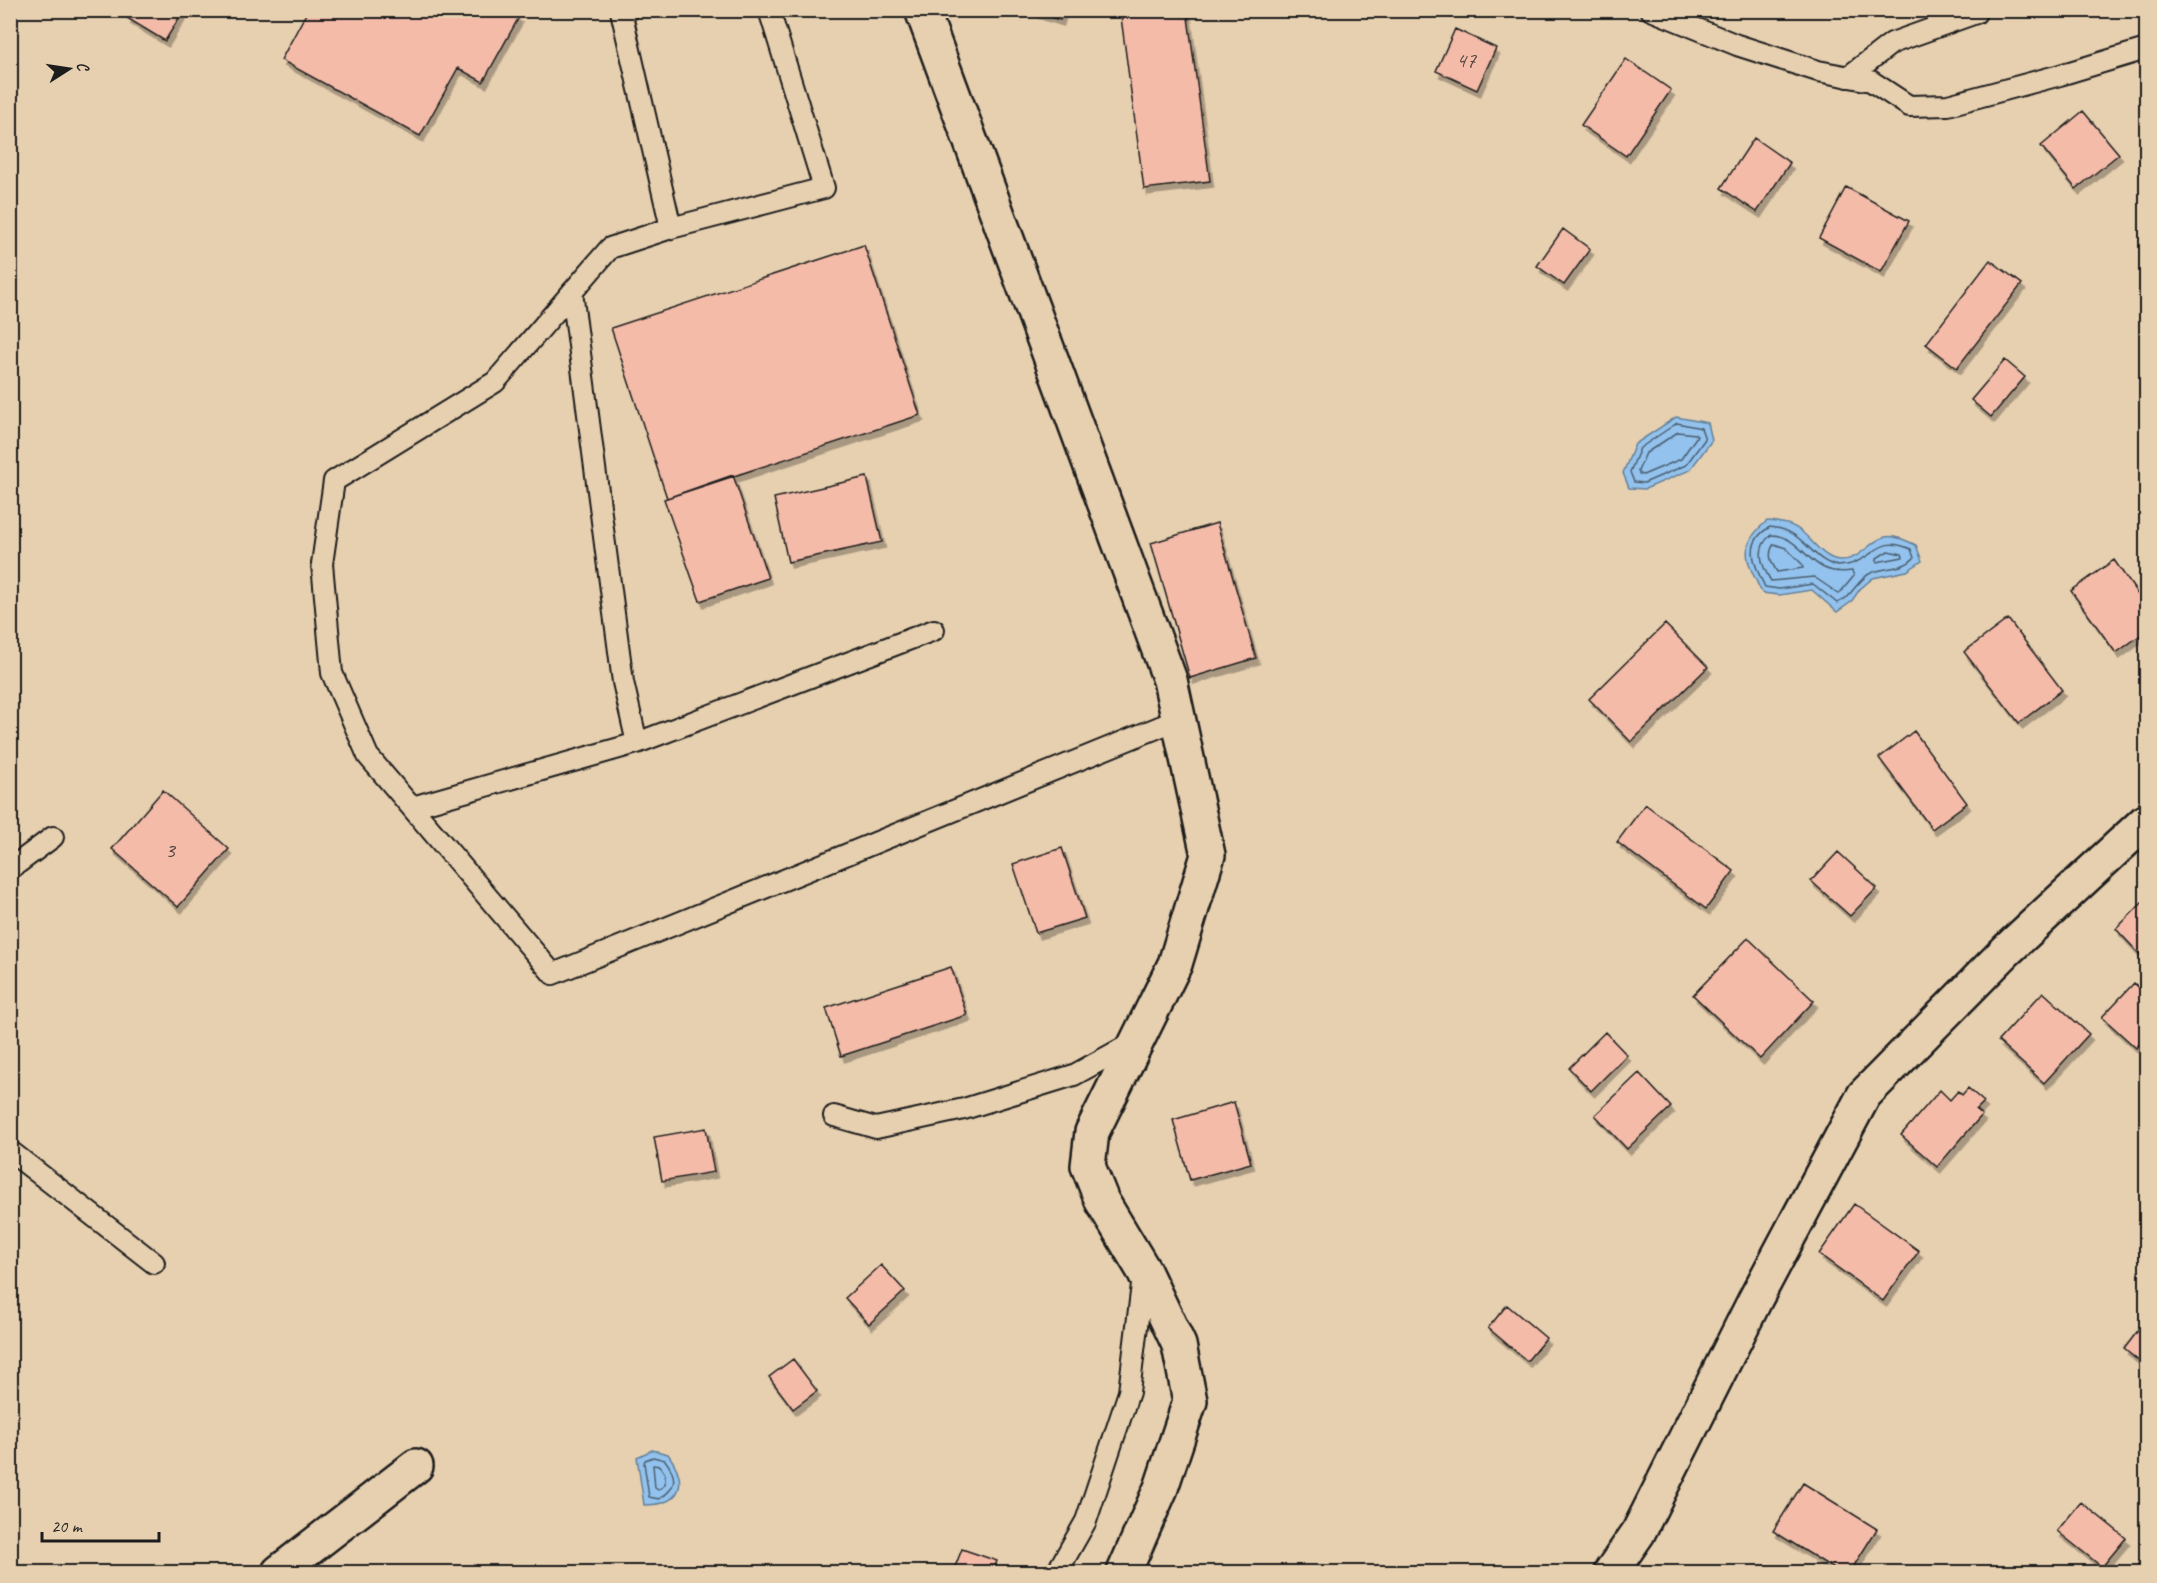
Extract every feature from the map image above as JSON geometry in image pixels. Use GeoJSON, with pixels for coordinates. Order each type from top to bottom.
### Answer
{"type":"FeatureCollection","features":[{"type":"Feature","properties":{"kind":"street"},"geometry":{"type":"LineString","coordinates":[[922,10],[1170,680],[1208,855],[1175,964],[1092,1132],[1088,1167],[1102,1201],[1144,1271],[1179,1345],[1190,1401],[1161,1488],[1124,1572]]}},
{"type":"Feature","properties":{"kind":"street"},"geometry":{"type":"LineString","coordinates":[[1611,1572],[1638,1533],[1756,1298],[1864,1095],[2007,950],[2146,821]]}},
{"type":"Feature","properties":{"kind":"street"},"geometry":{"type":"LineString","coordinates":[[279,1572],[416,1466]]}},
{"type":"Feature","properties":{"kind":"lane"},"geometry":{"type":"LineString","coordinates":[[628,10],[621,11],[671,228]]}},
{"type":"Feature","properties":{"kind":"lane"},"geometry":{"type":"LineString","coordinates":[[769,10],[824,188],[671,228],[610,248],[495,382],[334,481],[322,564],[332,673],[368,756],[553,974],[1179,718]]}},
{"type":"Feature","properties":{"kind":"lane"},"geometry":{"type":"LineString","coordinates":[[1651,10],[1737,45],[1818,71],[1871,81],[1909,106],[1948,105],[2146,49]]}},
{"type":"Feature","properties":{"kind":"lane"},"geometry":{"type":"LineString","coordinates":[[1848,77],[1892,43],[1976,13]]}},
{"type":"Feature","properties":{"kind":"lane"},"geometry":{"type":"LineString","coordinates":[[572,292],[623,682],[637,743]]}},
{"type":"Feature","properties":{"kind":"lane"},"geometry":{"type":"LineString","coordinates":[[412,807],[637,743],[934,630]]}},
{"type":"Feature","properties":{"kind":"lane"},"geometry":{"type":"LineString","coordinates":[[10,869],[53,837]]}},
{"type":"Feature","properties":{"kind":"lane"},"geometry":{"type":"LineString","coordinates":[[834,1116],[876,1128],[964,1109],[1074,1074],[1139,1039]]}},
{"type":"Feature","properties":{"kind":"lane"},"geometry":{"type":"LineString","coordinates":[[10,1150],[154,1263]]}},
{"type":"Feature","properties":{"kind":"lane"},"geometry":{"type":"LineString","coordinates":[[1057,1572],[1086,1521],[1129,1392],[1144,1271]]}},
{"type":"Feature","properties":{"kind":"water"},"geometry":{"type":"Polygon","coordinates":[[[1676,417],[1708,423],[1712,440],[1690,470],[1645,489],[1629,488],[1623,473],[1635,444],[1676,417]]]}},
{"type":"Feature","properties":{"kind":"water"},"geometry":{"type":"Polygon","coordinates":[[[1767,521],[1794,527],[1827,556],[1839,560],[1853,558],[1874,542],[1885,537],[1893,537],[1916,545],[1922,561],[1907,571],[1873,578],[1860,589],[1851,602],[1837,612],[1812,590],[1779,595],[1762,593],[1747,555],[1751,539],[1767,521]]]}},
{"type":"Feature","properties":{"kind":"water"},"geometry":{"type":"Polygon","coordinates":[[[652,1450],[668,1454],[675,1465],[680,1483],[674,1497],[657,1504],[644,1505],[637,1457],[652,1450]]]}},
{"type":"Feature","properties":{"kind":"building"},"geometry":{"type":"Polygon","coordinates":[[[132,10],[184,10],[165,41],[127,18],[132,10]]]}},
{"type":"Feature","properties":{"kind":"building"},"geometry":{"type":"Polygon","coordinates":[[[308,10],[507,10],[519,17],[483,82],[458,68],[420,136],[281,60],[308,10]]]}},
{"type":"Feature","properties":{"kind":"building"},"geometry":{"type":"Polygon","coordinates":[[[1028,10],[1063,10],[1060,20],[1028,10]]]}},
{"type":"Feature","properties":{"kind":"building"},"geometry":{"type":"Polygon","coordinates":[[[1120,10],[1187,10],[1210,181],[1144,189],[1120,10]]]}},
{"type":"Feature","properties":{"kind":"building"},"geometry":{"type":"Polygon","coordinates":[[[1455,29],[1496,48],[1477,90],[1436,71],[1455,29]]]}},
{"type":"Feature","properties":{"kind":"building"},"geometry":{"type":"Polygon","coordinates":[[[1626,59],[1671,90],[1626,156],[1581,125],[1626,59]]]}},
{"type":"Feature","properties":{"kind":"building"},"geometry":{"type":"Polygon","coordinates":[[[2083,111],[2119,154],[2076,189],[2041,146],[2083,111]]]}},
{"type":"Feature","properties":{"kind":"building"},"geometry":{"type":"Polygon","coordinates":[[[1754,138],[1790,163],[1757,212],[1721,188],[1754,138]]]}},
{"type":"Feature","properties":{"kind":"building"},"geometry":{"type":"Polygon","coordinates":[[[1846,187],[1909,221],[1881,272],[1819,238],[1846,187]]]}},
{"type":"Feature","properties":{"kind":"building"},"geometry":{"type":"Polygon","coordinates":[[[1563,229],[1590,249],[1564,285],[1537,266],[1563,229]]]}},
{"type":"Feature","properties":{"kind":"building"},"geometry":{"type":"Polygon","coordinates":[[[864,245],[920,415],[667,498],[611,328],[864,245]]]}},
{"type":"Feature","properties":{"kind":"building"},"geometry":{"type":"Polygon","coordinates":[[[1990,260],[2022,284],[1957,368],[1926,344],[1990,260]]]}},
{"type":"Feature","properties":{"kind":"building"},"geometry":{"type":"Polygon","coordinates":[[[2005,360],[2025,377],[1991,417],[1971,400],[2005,360]]]}},
{"type":"Feature","properties":{"kind":"building"},"geometry":{"type":"Polygon","coordinates":[[[733,475],[768,578],[700,601],[664,499],[733,475]]]}},
{"type":"Feature","properties":{"kind":"building"},"geometry":{"type":"Polygon","coordinates":[[[867,477],[882,542],[788,562],[774,498],[867,477]]]}},
{"type":"Feature","properties":{"kind":"building"},"geometry":{"type":"Polygon","coordinates":[[[1217,523],[1256,658],[1190,678],[1151,543],[1217,523]]]}},
{"type":"Feature","properties":{"kind":"building"},"geometry":{"type":"Polygon","coordinates":[[[2114,560],[2146,606],[2146,631],[2116,653],[2071,591],[2114,560]]]}},
{"type":"Feature","properties":{"kind":"building"},"geometry":{"type":"Polygon","coordinates":[[[2008,619],[2062,690],[2019,723],[1964,652],[2008,619]]]}},
{"type":"Feature","properties":{"kind":"building"},"geometry":{"type":"Polygon","coordinates":[[[1665,624],[1708,667],[1631,742],[1589,699],[1665,624]]]}},
{"type":"Feature","properties":{"kind":"building"},"geometry":{"type":"Polygon","coordinates":[[[1914,731],[1967,803],[1932,829],[1879,758],[1914,731]]]}},
{"type":"Feature","properties":{"kind":"building"},"geometry":{"type":"Polygon","coordinates":[[[163,790],[229,849],[178,907],[112,849],[163,790]]]}},
{"type":"Feature","properties":{"kind":"building"},"geometry":{"type":"Polygon","coordinates":[[[1645,804],[1734,871],[1706,909],[1617,842],[1645,804]]]}},
{"type":"Feature","properties":{"kind":"building"},"geometry":{"type":"Polygon","coordinates":[[[1062,848],[1085,918],[1036,933],[1013,864],[1062,848]]]}},
{"type":"Feature","properties":{"kind":"building"},"geometry":{"type":"Polygon","coordinates":[[[1838,852],[1877,888],[1850,916],[1811,881],[1838,852]]]}},
{"type":"Feature","properties":{"kind":"building"},"geometry":{"type":"Polygon","coordinates":[[[2146,899],[2146,961],[2116,929],[2146,899]]]}},
{"type":"Feature","properties":{"kind":"building"},"geometry":{"type":"Polygon","coordinates":[[[1748,938],[1814,1001],[1760,1059],[1693,995],[1748,938]]]}},
{"type":"Feature","properties":{"kind":"building"},"geometry":{"type":"Polygon","coordinates":[[[951,967],[967,1015],[841,1056],[826,1008],[951,967]]]}},
{"type":"Feature","properties":{"kind":"building"},"geometry":{"type":"Polygon","coordinates":[[[2134,983],[2146,994],[2146,1037],[2136,1048],[2102,1017],[2134,983]]]}},
{"type":"Feature","properties":{"kind":"building"},"geometry":{"type":"Polygon","coordinates":[[[2043,992],[2089,1034],[2044,1083],[1998,1041],[2043,992]]]}},
{"type":"Feature","properties":{"kind":"building"},"geometry":{"type":"Polygon","coordinates":[[[1605,1032],[1627,1055],[1591,1091],[1569,1068],[1605,1032]]]}},
{"type":"Feature","properties":{"kind":"building"},"geometry":{"type":"Polygon","coordinates":[[[1639,1073],[1671,1107],[1627,1149],[1595,1115],[1639,1073]]]}},
{"type":"Feature","properties":{"kind":"building"},"geometry":{"type":"Polygon","coordinates":[[[1968,1088],[1984,1102],[1976,1110],[1982,1115],[1937,1167],[1901,1135],[1940,1090],[1950,1100],[1958,1091],[1962,1095],[1968,1088]]]}},
{"type":"Feature","properties":{"kind":"building"},"geometry":{"type":"Polygon","coordinates":[[[1234,1102],[1251,1163],[1190,1180],[1173,1120],[1234,1102]]]}},
{"type":"Feature","properties":{"kind":"building"},"geometry":{"type":"Polygon","coordinates":[[[706,1128],[714,1172],[662,1181],[654,1137],[706,1128]]]}},
{"type":"Feature","properties":{"kind":"building"},"geometry":{"type":"Polygon","coordinates":[[[1854,1204],[1919,1251],[1883,1301],[1819,1254],[1854,1204]]]}},
{"type":"Feature","properties":{"kind":"building"},"geometry":{"type":"Polygon","coordinates":[[[881,1265],[905,1291],[869,1324],[845,1298],[881,1265]]]}},
{"type":"Feature","properties":{"kind":"building"},"geometry":{"type":"Polygon","coordinates":[[[1507,1305],[1546,1338],[1527,1361],[1488,1328],[1507,1305]]]}},
{"type":"Feature","properties":{"kind":"building"},"geometry":{"type":"Polygon","coordinates":[[[2146,1320],[2146,1367],[2124,1349],[2146,1320]]]}},
{"type":"Feature","properties":{"kind":"building"},"geometry":{"type":"Polygon","coordinates":[[[793,1359],[817,1391],[793,1409],[769,1377],[793,1359]]]}},
{"type":"Feature","properties":{"kind":"building"},"geometry":{"type":"Polygon","coordinates":[[[1803,1483],[1877,1529],[1850,1572],[1839,1572],[1773,1531],[1803,1483]]]}},
{"type":"Feature","properties":{"kind":"building"},"geometry":{"type":"Polygon","coordinates":[[[2081,1502],[2126,1538],[2102,1567],[2057,1531],[2081,1502]]]}},
{"type":"Feature","properties":{"kind":"building"},"geometry":{"type":"Polygon","coordinates":[[[962,1549],[997,1561],[993,1572],[953,1572],[962,1549]]]}}]}
